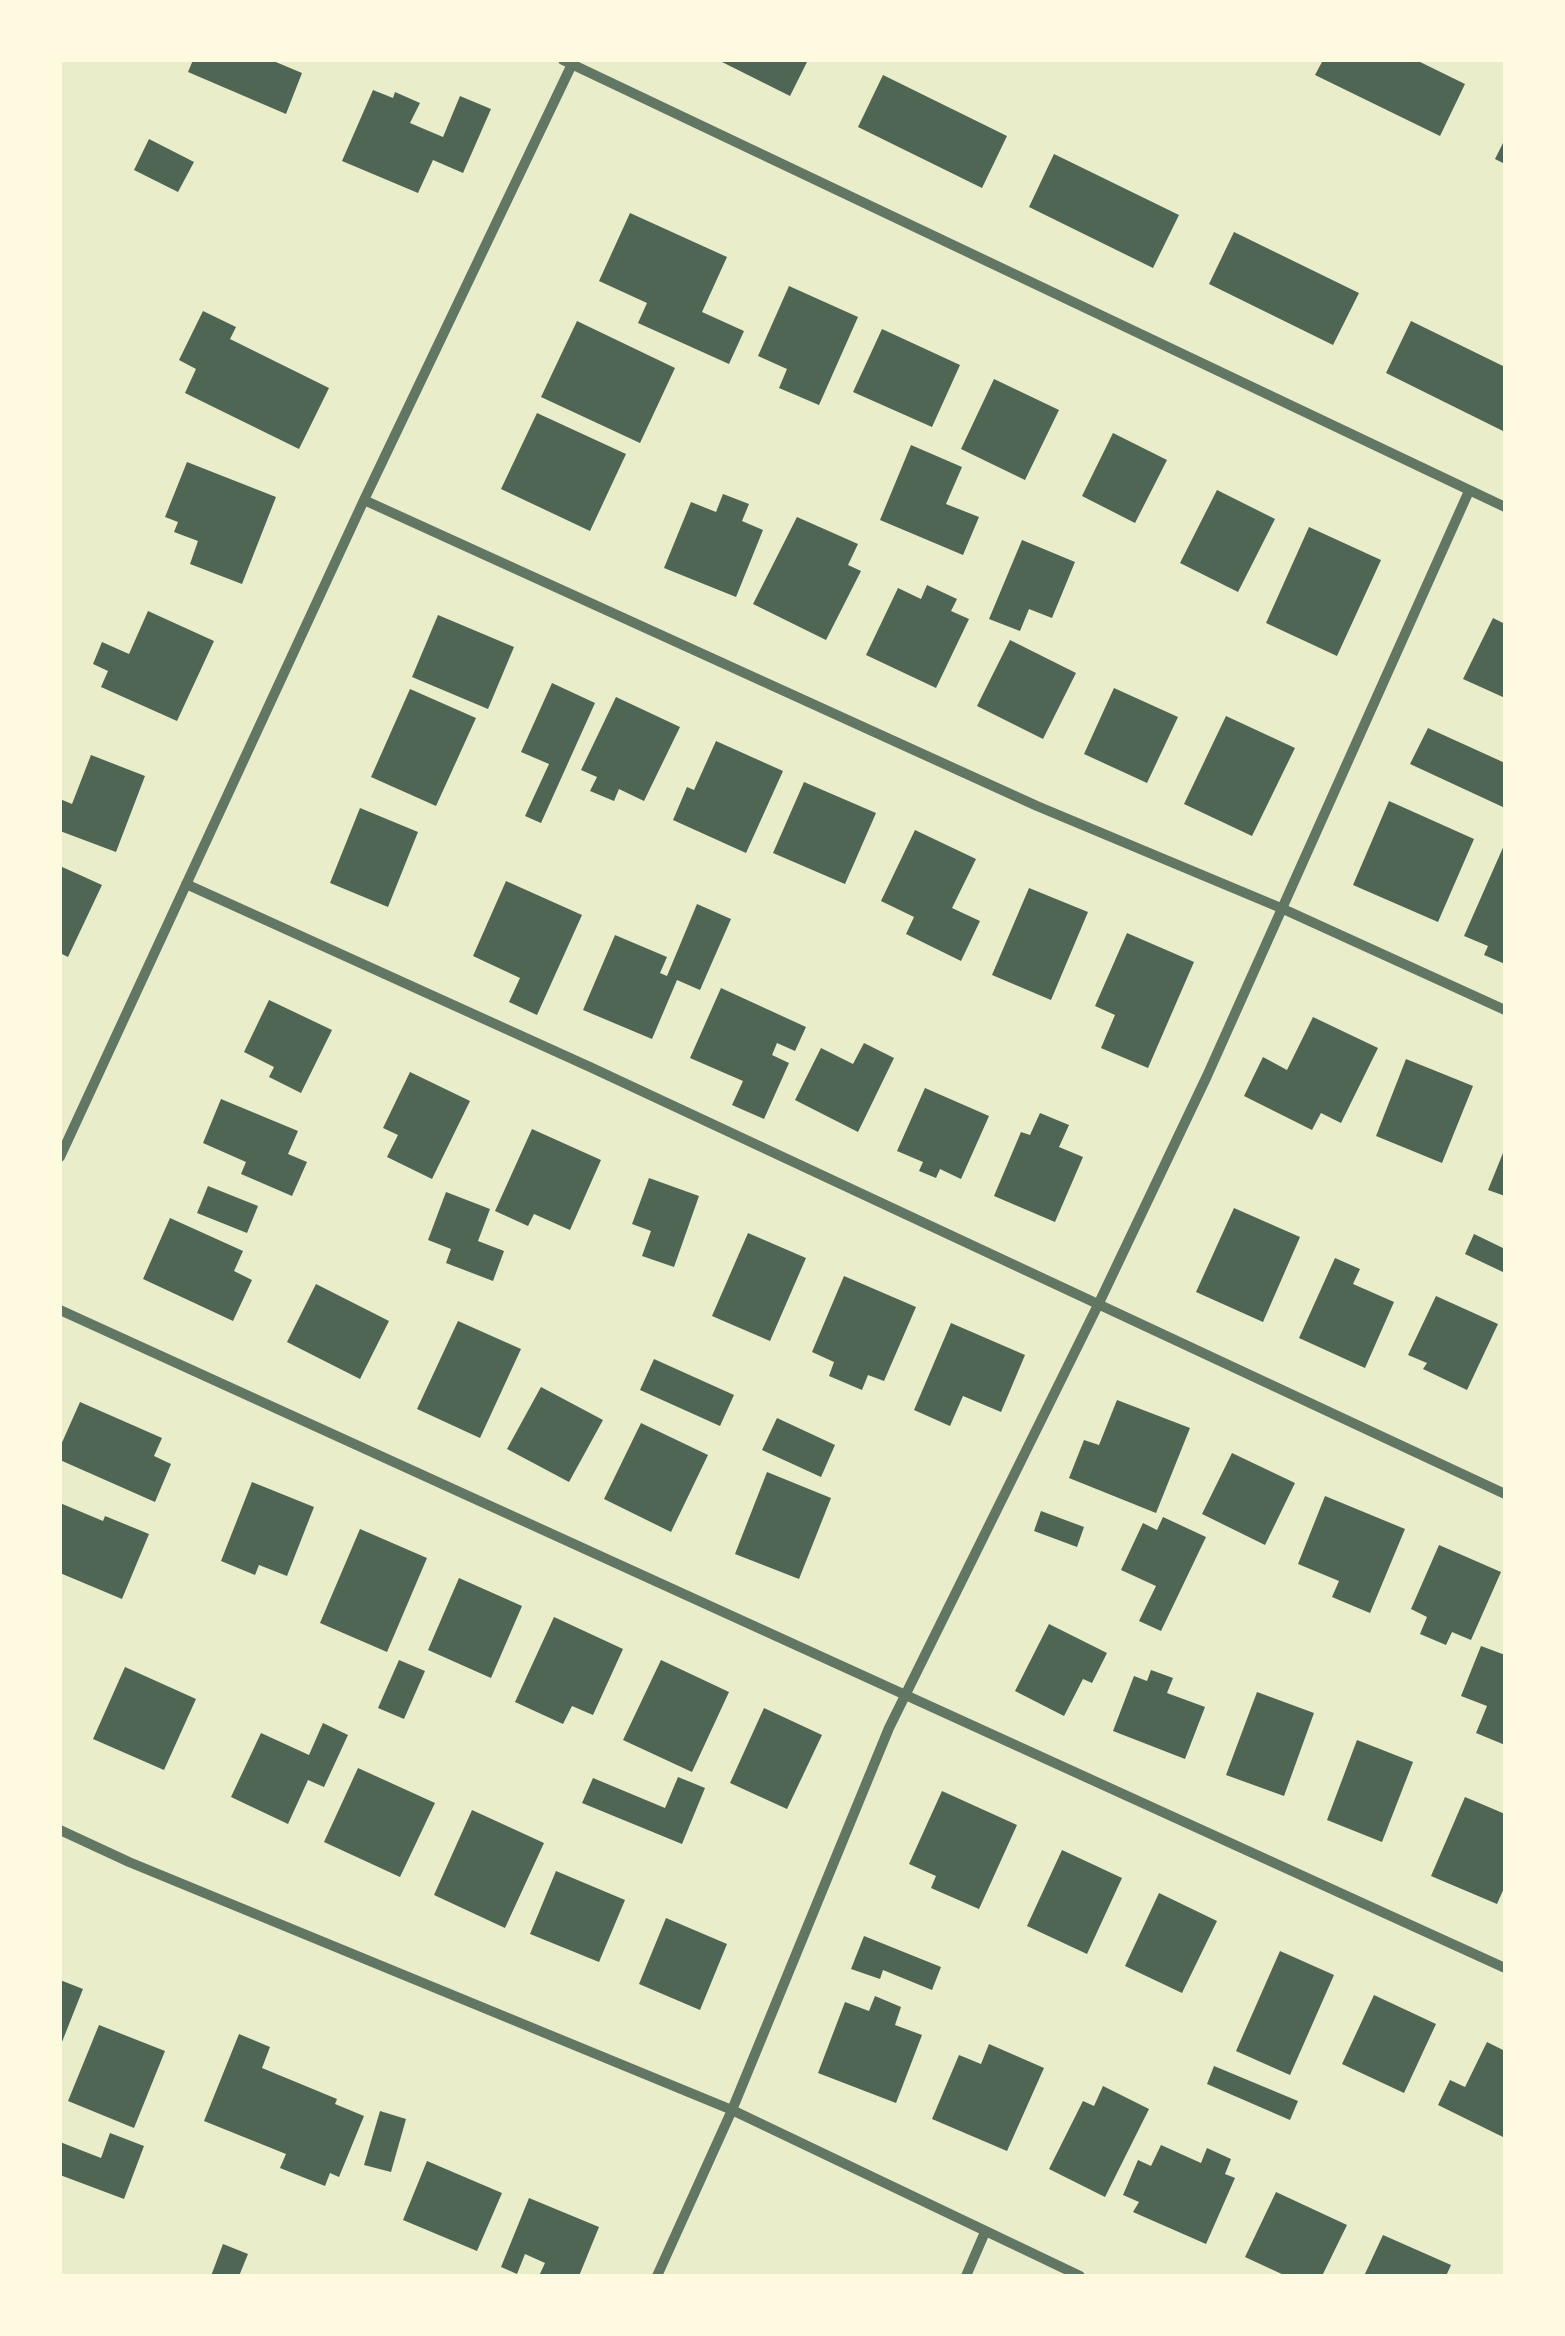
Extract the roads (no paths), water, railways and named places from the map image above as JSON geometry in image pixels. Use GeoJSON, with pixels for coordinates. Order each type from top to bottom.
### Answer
{"type":"FeatureCollection","features":[{"type":"Feature","properties":{"kind":"street"},"geometry":{"type":"LineString","coordinates":[[60,1156],[570,61],[1505,508]]}},
{"type":"Feature","properties":{"kind":"street"},"geometry":{"type":"LineString","coordinates":[[657,2276],[732,2110],[888,1728],[1207,1076],[1469,490]]}},
{"type":"Feature","properties":{"kind":"street"},"geometry":{"type":"LineString","coordinates":[[364,500],[1037,806],[1281,908],[1505,1010]]}},
{"type":"Feature","properties":{"kind":"street"},"geometry":{"type":"LineString","coordinates":[[186,884],[607,1075],[1505,1494]]}},
{"type":"Feature","properties":{"kind":"street"},"geometry":{"type":"LineString","coordinates":[[60,1310],[1505,1968]]}},
{"type":"Feature","properties":{"kind":"street"},"geometry":{"type":"LineString","coordinates":[[60,1830],[732,2110],[1080,2276]]}},
{"type":"Feature","properties":{"kind":"street"},"geometry":{"type":"LineString","coordinates":[[966,2276],[986,2232]]}}]}
